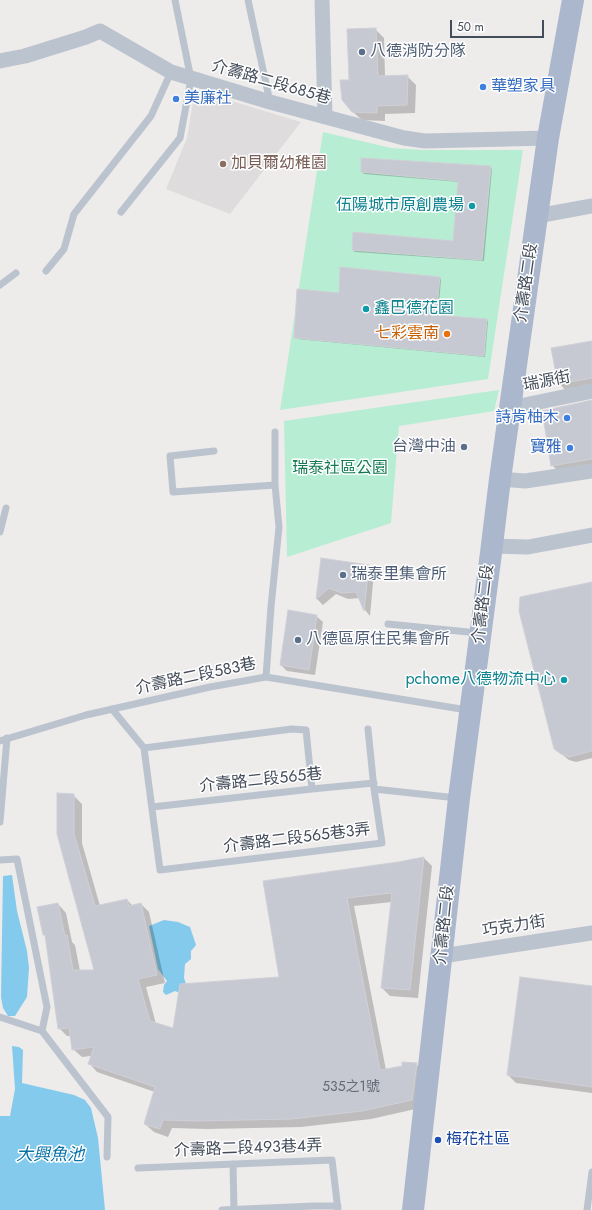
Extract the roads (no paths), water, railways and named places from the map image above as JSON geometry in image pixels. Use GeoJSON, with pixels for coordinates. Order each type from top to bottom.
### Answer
{"type":"FeatureCollection","features":[{"type":"Feature","properties":{"kind":"main road","name":"介壽路二段"},"geometry":{"type":"LineString","coordinates":[[413,1210],[459,798],[500,478],[548,138],[573,0]]}},
{"type":"Feature","properties":{"kind":"street"},"geometry":{"type":"LineString","coordinates":[[322,0],[325,117]]}},
{"type":"Feature","properties":{"kind":"street","name":"介壽路二段685巷"},"geometry":{"type":"LineString","coordinates":[[0,61],[25,56],[59,46],[86,37],[100,30],[171,72],[270,102],[404,138],[426,141],[548,138]]}},
{"type":"Feature","properties":{"kind":"street"},"geometry":{"type":"LineString","coordinates":[[537,216],[592,206]]}},
{"type":"Feature","properties":{"kind":"street","name":"瑞源街"},"geometry":{"type":"LineString","coordinates":[[510,408],[592,392]]}},
{"type":"Feature","properties":{"kind":"street"},"geometry":{"type":"LineString","coordinates":[[500,478],[525,481],[592,471]]}},
{"type":"Feature","properties":{"kind":"street"},"geometry":{"type":"LineString","coordinates":[[492,546],[528,546],[592,535]]}},
{"type":"Feature","properties":{"kind":"street","name":"巧克力街"},"geometry":{"type":"LineString","coordinates":[[442,956],[592,933]]}},
{"type":"Feature","properties":{"kind":"lane"},"geometry":{"type":"LineString","coordinates":[[121,212],[180,138],[191,79],[175,0]]}},
{"type":"Feature","properties":{"kind":"lane"},"geometry":{"type":"LineString","coordinates":[[248,0],[270,102]]}},
{"type":"Feature","properties":{"kind":"lane"},"geometry":{"type":"LineString","coordinates":[[46,271],[64,249],[74,214],[151,116],[171,72]]}},
{"type":"Feature","properties":{"kind":"lane"},"geometry":{"type":"LineString","coordinates":[[0,285],[16,273]]}},
{"type":"Feature","properties":{"kind":"lane"},"geometry":{"type":"LineString","coordinates":[[266,677],[279,527],[275,485],[275,432]]}},
{"type":"Feature","properties":{"kind":"lane"},"geometry":{"type":"LineString","coordinates":[[214,451],[170,456],[173,492],[275,485]]}},
{"type":"Feature","properties":{"kind":"lane"},"geometry":{"type":"LineString","coordinates":[[0,532],[6,508]]}},
{"type":"Feature","properties":{"kind":"lane"},"geometry":{"type":"LineString","coordinates":[[388,624],[480,634]]}},
{"type":"Feature","properties":{"kind":"lane","name":"介壽路二段583巷"},"geometry":{"type":"LineString","coordinates":[[0,741],[86,715],[210,687],[266,677],[471,711]]}},
{"type":"Feature","properties":{"kind":"lane"},"geometry":{"type":"LineString","coordinates":[[112,709],[144,748],[152,807]]}},
{"type":"Feature","properties":{"kind":"lane"},"geometry":{"type":"LineString","coordinates":[[144,748],[292,729],[306,730],[312,789]]}},
{"type":"Feature","properties":{"kind":"lane"},"geometry":{"type":"LineString","coordinates":[[368,729],[374,786]]}},
{"type":"Feature","properties":{"kind":"lane"},"geometry":{"type":"LineString","coordinates":[[0,822],[7,738]]}},
{"type":"Feature","properties":{"kind":"lane","name":"介壽路二段565巷"},"geometry":{"type":"LineString","coordinates":[[152,807],[312,789],[374,786],[459,798]]}},
{"type":"Feature","properties":{"kind":"lane","name":"介壽路二段565巷3弄"},"geometry":{"type":"LineString","coordinates":[[152,807],[160,870],[382,843],[374,786]]}},
{"type":"Feature","properties":{"kind":"lane"},"geometry":{"type":"LineString","coordinates":[[0,860],[17,859],[47,1007],[42,1031]]}},
{"type":"Feature","properties":{"kind":"lane"},"geometry":{"type":"LineString","coordinates":[[0,1017],[42,1031],[108,1117],[107,1158]]}},
{"type":"Feature","properties":{"kind":"lane","name":"介壽路二段493巷4弄"},"geometry":{"type":"LineString","coordinates":[[138,1168],[332,1160],[338,1208]]}},
{"type":"Feature","properties":{"kind":"lane"},"geometry":{"type":"LineString","coordinates":[[233,1164],[234,1210]]}},
{"type":"Feature","properties":{"kind":"lane"},"geometry":{"type":"LineString","coordinates":[[587,1210],[592,1172]]}},
{"type":"Feature","properties":{"kind":"lane"},"geometry":{"type":"LineString","coordinates":[[222,1210],[313,1206],[338,1208]]}},
{"type":"Feature","properties":{"kind":"water"},"geometry":{"type":"Polygon","coordinates":[[[12,875],[17,911],[27,951],[29,968],[27,997],[15,1016],[8,1016],[3,1008],[1,997],[3,876],[12,875]]]}},
{"type":"Feature","properties":{"kind":"water"},"geometry":{"type":"Polygon","coordinates":[[[164,920],[178,922],[190,927],[196,945],[191,951],[191,959],[185,964],[184,978],[186,984],[180,993],[175,991],[166,995],[163,992],[164,985],[167,981],[158,969],[149,926],[164,920]]]}},
{"type":"Feature","properties":{"kind":"water","name":"大興魚池"},"geometry":{"type":"Polygon","coordinates":[[[12,1046],[19,1047],[23,1050],[22,1083],[74,1095],[85,1100],[91,1108],[98,1138],[105,1210],[0,1210],[0,1116],[10,1116],[15,1089],[12,1046]]]}},
{"type":"Feature","properties":{"kind":"place","name":"八德消防分隊"},"geometry":{"type":"Point","coordinates":[362,52]}},
{"type":"Feature","properties":{"kind":"place","name":"華塑家具"},"geometry":{"type":"Point","coordinates":[483,87]}},
{"type":"Feature","properties":{"kind":"place","name":"美廉社"},"geometry":{"type":"Point","coordinates":[176,99]}},
{"type":"Feature","properties":{"kind":"place","name":"加貝爾幼稚園"},"geometry":{"type":"Point","coordinates":[223,164]}},
{"type":"Feature","properties":{"kind":"place","name":"伍陽城市原創農場"},"geometry":{"type":"Point","coordinates":[472,206]}},
{"type":"Feature","properties":{"kind":"place","name":"鑫巴德花園"},"geometry":{"type":"Point","coordinates":[366,309]}},
{"type":"Feature","properties":{"kind":"place","name":"七彩雲南"},"geometry":{"type":"Point","coordinates":[447,334]}},
{"type":"Feature","properties":{"kind":"place","name":"詩肯柚木"},"geometry":{"type":"Point","coordinates":[567,418]}},
{"type":"Feature","properties":{"kind":"place","name":"台灣中油"},"geometry":{"type":"Point","coordinates":[464,447]}},
{"type":"Feature","properties":{"kind":"place","name":"寶雅"},"geometry":{"type":"Point","coordinates":[570,448]}},
{"type":"Feature","properties":{"kind":"place","name":"瑞泰里集會所"},"geometry":{"type":"Point","coordinates":[343,575]}},
{"type":"Feature","properties":{"kind":"place","name":"八德區原住民集會所"},"geometry":{"type":"Point","coordinates":[298,640]}},
{"type":"Feature","properties":{"kind":"place","name":"pchome八德物流中心"},"geometry":{"type":"Point","coordinates":[564,680]}},
{"type":"Feature","properties":{"kind":"place","name":"梅花社區"},"geometry":{"type":"Point","coordinates":[438,1140]}},
{"type":"Feature","properties":{"kind":"park label","name":"瑞泰社區公園"},"geometry":{"type":"Point","coordinates":[340,469]}}]}
